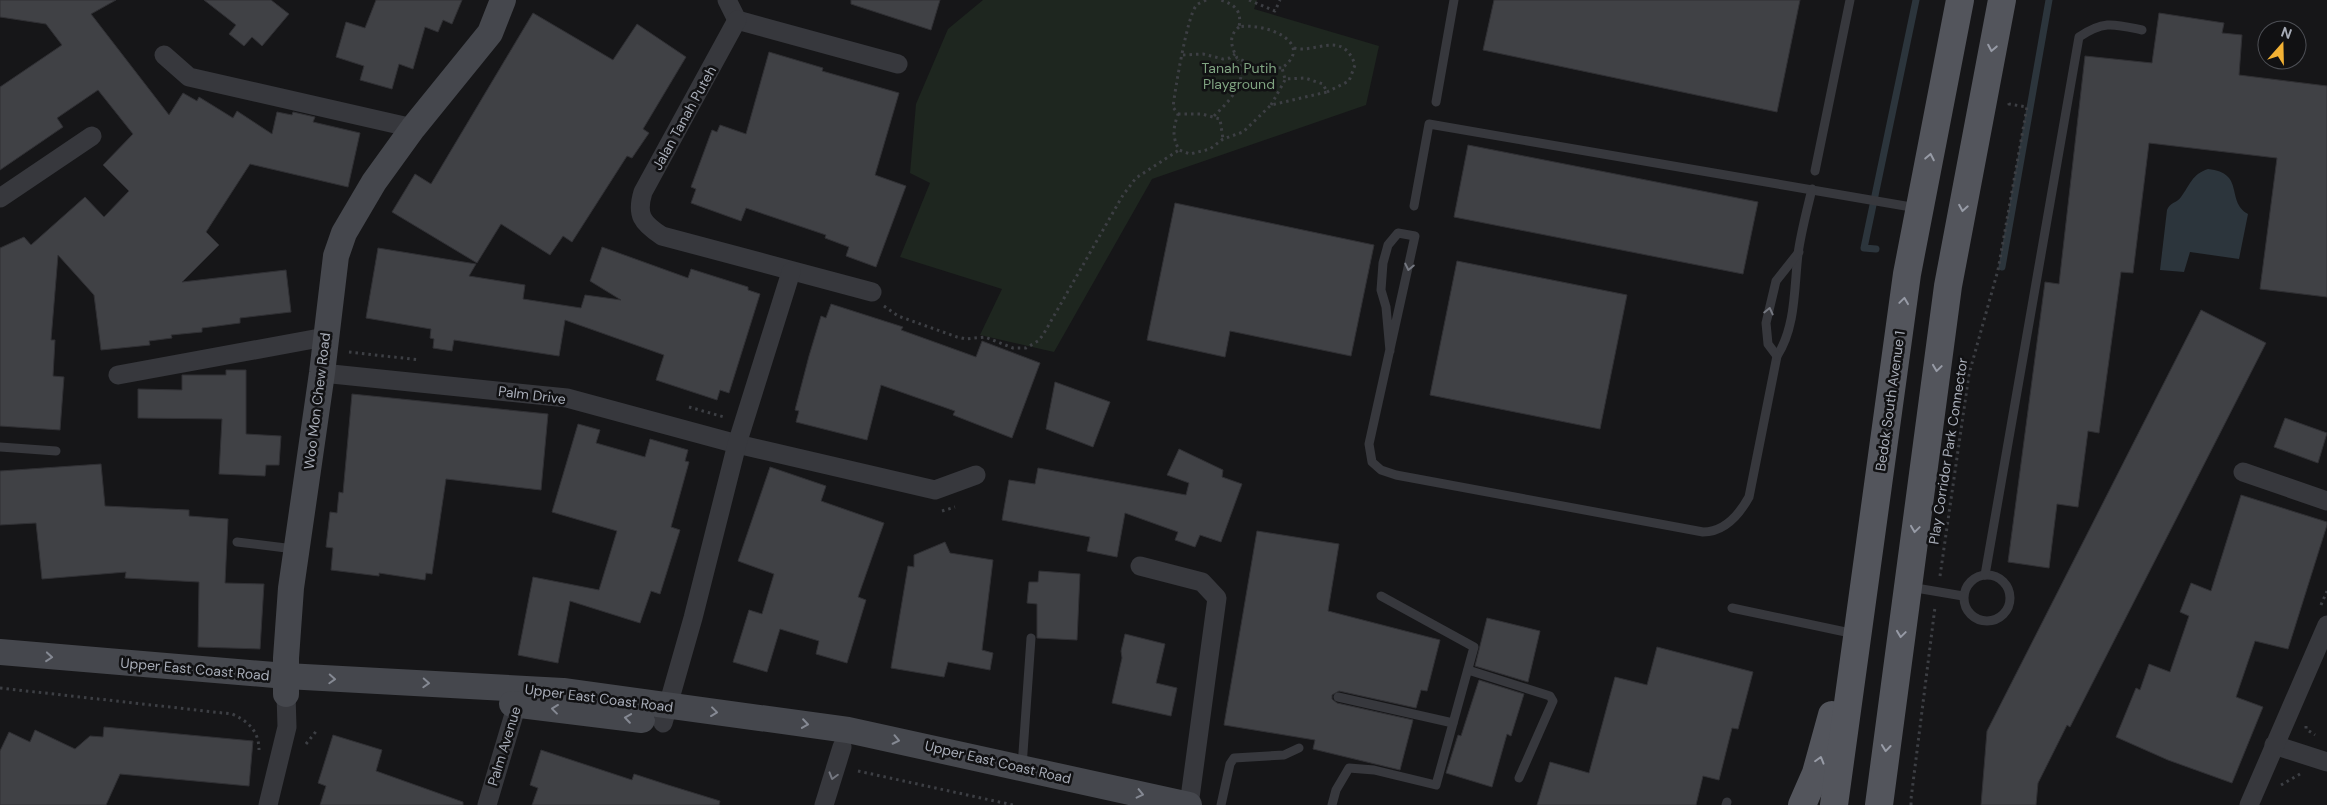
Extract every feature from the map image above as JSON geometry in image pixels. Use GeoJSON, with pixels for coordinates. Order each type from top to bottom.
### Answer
{"type":"FeatureCollection","features":[{"type":"Feature","properties":{"kind":"main road","name":"Woo Mon Chew Road"},"geometry":{"type":"LineString","coordinates":[[286,685],[288,617],[296,549],[333,374],[336,340],[336,256],[344,233],[374,182],[412,128],[490,33],[503,0]]}},
{"type":"Feature","properties":{"kind":"main road","name":"Bedok South Avenue 1"},"geometry":{"type":"LineString","coordinates":[[1834,805],[1907,274],[1960,0]]}},
{"type":"Feature","properties":{"kind":"main road"},"geometry":{"type":"LineString","coordinates":[[1883,798],[1908,586],[1948,286],[2002,0]]}},
{"type":"Feature","properties":{"kind":"main road"},"geometry":{"type":"LineString","coordinates":[[1802,805],[1816,773],[1858,623]]}},
{"type":"Feature","properties":{"kind":"main road","name":"Upper East Coast Road"},"geometry":{"type":"LineString","coordinates":[[0,652],[286,685]]}},
{"type":"Feature","properties":{"kind":"main road","name":"Upper East Coast Road"},"geometry":{"type":"LineString","coordinates":[[0,670],[519,696],[665,715],[842,746],[983,775],[1112,805]]}},
{"type":"Feature","properties":{"kind":"main road","name":"Upper East Coast Road"},"geometry":{"type":"LineString","coordinates":[[665,715],[848,730],[1189,805]]}},
{"type":"Feature","properties":{"kind":"street"},"geometry":{"type":"LineString","coordinates":[[727,0],[737,20],[898,64]]}},
{"type":"Feature","properties":{"kind":"street","name":"Jalan Tanah Puteh"},"geometry":{"type":"LineString","coordinates":[[737,20],[643,192],[639,205],[642,218],[649,228],[662,236],[791,272]]}},
{"type":"Feature","properties":{"kind":"street"},"geometry":{"type":"LineString","coordinates":[[164,55],[189,77],[412,128]]}},
{"type":"Feature","properties":{"kind":"street"},"geometry":{"type":"LineString","coordinates":[[0,198],[92,136]]}},
{"type":"Feature","properties":{"kind":"street"},"geometry":{"type":"LineString","coordinates":[[665,715],[693,618],[737,444],[791,272],[872,292]]}},
{"type":"Feature","properties":{"kind":"street"},"geometry":{"type":"LineString","coordinates":[[118,375],[336,340]]}},
{"type":"Feature","properties":{"kind":"street","name":"Palm Drive"},"geometry":{"type":"LineString","coordinates":[[333,374],[567,398],[737,444],[935,490],[976,475]]}},
{"type":"Feature","properties":{"kind":"street"},"geometry":{"type":"LineString","coordinates":[[2243,472],[2327,501]]}},
{"type":"Feature","properties":{"kind":"street","name":"Upper East Coast Road"},"geometry":{"type":"LineString","coordinates":[[1140,566],[1202,582],[1217,598],[1189,805]]}},
{"type":"Feature","properties":{"kind":"street"},"geometry":{"type":"LineString","coordinates":[[2249,805],[2327,625]]}},
{"type":"Feature","properties":{"kind":"street"},"geometry":{"type":"LineString","coordinates":[[268,805],[287,728],[286,685]]}},
{"type":"Feature","properties":{"kind":"street","name":"Palm Avenue"},"geometry":{"type":"LineString","coordinates":[[487,805],[519,696]]}},
{"type":"Feature","properties":{"kind":"street"},"geometry":{"type":"LineString","coordinates":[[2274,745],[2327,762]]}},
{"type":"Feature","properties":{"kind":"street"},"geometry":{"type":"LineString","coordinates":[[824,805],[842,746]]}},
{"type":"Feature","properties":{"kind":"lane"},"geometry":{"type":"LineString","coordinates":[[1436,102],[1454,0]]}},
{"type":"Feature","properties":{"kind":"lane"},"geometry":{"type":"LineString","coordinates":[[1816,171],[1850,0]]}},
{"type":"Feature","properties":{"kind":"lane"},"geometry":{"type":"LineString","coordinates":[[1985,575],[2079,37],[2092,28],[2113,23],[2142,30]]}},
{"type":"Feature","properties":{"kind":"lane"},"geometry":{"type":"LineString","coordinates":[[1414,206],[1430,124],[1920,208]]}},
{"type":"Feature","properties":{"kind":"lane"},"geometry":{"type":"LineString","coordinates":[[1390,352],[1386,307],[1382,290],[1383,262],[1388,245],[1398,233],[1415,236],[1390,352],[1369,444],[1372,462],[1381,470],[1405,477],[1703,532],[1716,530],[1730,522],[1741,511],[1748,498],[1778,356],[1789,330],[1799,252],[1812,189]]}},
{"type":"Feature","properties":{"kind":"lane"},"geometry":{"type":"LineString","coordinates":[[1778,356],[1768,344],[1766,323],[1776,281],[1799,252]]}},
{"type":"Feature","properties":{"kind":"lane"},"geometry":{"type":"LineString","coordinates":[[0,447],[56,451]]}},
{"type":"Feature","properties":{"kind":"lane"},"geometry":{"type":"LineString","coordinates":[[237,542],[296,549]]}},
{"type":"Feature","properties":{"kind":"lane"},"geometry":{"type":"LineString","coordinates":[[1985,575],[2000,579],[2010,592],[2008,608],[2003,615],[1997,619],[1981,621],[1968,611],[1963,596],[1970,581],[1985,575]]}},
{"type":"Feature","properties":{"kind":"lane"},"geometry":{"type":"LineString","coordinates":[[1908,586],[1963,596]]}},
{"type":"Feature","properties":{"kind":"lane"},"geometry":{"type":"LineString","coordinates":[[1332,805],[1336,790],[1349,768],[1374,770],[1436,785],[1474,647],[1381,596]]}},
{"type":"Feature","properties":{"kind":"lane"},"geometry":{"type":"LineString","coordinates":[[1732,608],[1858,623]]}},
{"type":"Feature","properties":{"kind":"lane"},"geometry":{"type":"LineString","coordinates":[[1022,767],[1031,638]]}},
{"type":"Feature","properties":{"kind":"lane"},"geometry":{"type":"LineString","coordinates":[[1468,670],[1550,696],[1553,701],[1519,778]]}},
{"type":"Feature","properties":{"kind":"lane"},"geometry":{"type":"LineString","coordinates":[[1338,696],[1453,723]]}},
{"type":"Feature","properties":{"kind":"lane"},"geometry":{"type":"LineString","coordinates":[[1221,805],[1230,764],[1234,758],[1284,755],[1299,748]]}},
{"type":"Feature","properties":{"kind":"path"},"geometry":{"type":"LineString","coordinates":[[1178,114],[1173,107],[1176,82],[1191,16],[1196,5],[1206,0]]}},
{"type":"Feature","properties":{"kind":"path"},"geometry":{"type":"LineString","coordinates":[[1220,0],[1230,2],[1237,9],[1241,17],[1239,27]]}},
{"type":"Feature","properties":{"kind":"path"},"geometry":{"type":"LineString","coordinates":[[1249,0],[1275,11],[1280,0]]}},
{"type":"Feature","properties":{"kind":"path"},"geometry":{"type":"LineString","coordinates":[[1214,116],[1239,88],[1242,67],[1231,40],[1232,33],[1239,27],[1249,25],[1273,29],[1282,35],[1294,48],[1306,49],[1322,44],[1334,45],[1346,51],[1353,58],[1355,65],[1349,81],[1327,92],[1271,105]]}},
{"type":"Feature","properties":{"kind":"path"},"geometry":{"type":"LineString","coordinates":[[1183,54],[1203,54],[1224,59],[1236,56],[1257,67],[1282,68],[1292,60],[1294,48]]}},
{"type":"Feature","properties":{"kind":"path"},"geometry":{"type":"LineString","coordinates":[[1178,114],[1172,129],[1179,150],[1190,154],[1210,149],[1223,139],[1243,132],[1271,105],[1285,79],[1282,68]]}},
{"type":"Feature","properties":{"kind":"path"},"geometry":{"type":"LineString","coordinates":[[1285,79],[1305,78],[1323,84],[1327,92]]}},
{"type":"Feature","properties":{"kind":"path","name":"Play Corridor Park Connector"},"geometry":{"type":"LineString","coordinates":[[1912,805],[1910,799],[1969,374],[1998,270],[2027,107],[2009,104],[2011,94]]}},
{"type":"Feature","properties":{"kind":"path"},"geometry":{"type":"LineString","coordinates":[[1178,114],[1214,116],[1220,119],[1223,139]]}},
{"type":"Feature","properties":{"kind":"path"},"geometry":{"type":"LineString","coordinates":[[872,292],[878,296],[886,309],[898,316],[961,338],[985,337],[1013,348],[1026,348],[1038,341],[1043,335],[1123,194],[1136,178],[1179,150]]}},
{"type":"Feature","properties":{"kind":"path"},"geometry":{"type":"LineString","coordinates":[[333,374],[336,340]]}},
{"type":"Feature","properties":{"kind":"path"},"geometry":{"type":"LineString","coordinates":[[0,688],[232,714],[244,719],[250,726]]}},
{"type":"Feature","properties":{"kind":"path"},"geometry":{"type":"LineString","coordinates":[[858,771],[1013,805]]}},
{"type":"Feature","properties":{"kind":"path"},"geometry":{"type":"LineString","coordinates":[[2278,791],[2282,783],[2301,774],[2309,776]]}},
{"type":"Feature","properties":{"kind":"green space","name":"Tanah Putih Playground"},"geometry":{"type":"Polygon","coordinates":[[[983,0],[1257,0],[1254,9],[1379,46],[1366,105],[1152,179],[1054,352],[980,335],[1002,289],[900,257],[930,183],[910,173],[916,104],[948,29],[983,0]]]}},
{"type":"Feature","properties":{"kind":"shaded area"},"geometry":{"type":"Polygon","coordinates":[[[2208,169],[2227,176],[2231,182],[2237,202],[2248,214],[2239,259],[2190,252],[2184,272],[2160,270],[2167,210],[2170,205],[2179,199],[2198,174],[2208,169]]]}},
{"type":"Feature","properties":{"kind":"building"},"geometry":{"type":"Polygon","coordinates":[[[0,0],[116,0],[91,14],[169,115],[183,93],[197,101],[199,97],[233,118],[237,111],[272,134],[277,112],[292,115],[293,112],[315,117],[313,122],[360,133],[348,187],[250,164],[206,232],[219,245],[182,282],[286,270],[291,312],[240,318],[240,323],[202,328],[202,332],[171,335],[172,338],[149,341],[150,345],[101,350],[94,295],[58,255],[51,340],[55,340],[53,376],[64,377],[60,430],[0,426],[0,248],[24,237],[31,245],[85,197],[104,217],[129,191],[103,165],[133,134],[98,90],[57,118],[63,127],[0,170],[0,87],[62,45],[46,24],[0,17],[0,0]]]}},
{"type":"Feature","properties":{"kind":"building"},"geometry":{"type":"Polygon","coordinates":[[[204,0],[271,0],[289,14],[262,46],[252,37],[244,46],[229,34],[236,25],[204,0]]]}},
{"type":"Feature","properties":{"kind":"building"},"geometry":{"type":"Polygon","coordinates":[[[376,0],[462,0],[452,24],[443,20],[438,32],[425,27],[413,69],[399,64],[392,89],[360,80],[364,66],[336,57],[346,22],[365,28],[376,0]]]}},
{"type":"Feature","properties":{"kind":"building"},"geometry":{"type":"Polygon","coordinates":[[[851,0],[940,0],[931,30],[851,4],[851,0]]]}},
{"type":"Feature","properties":{"kind":"building"},"geometry":{"type":"Polygon","coordinates":[[[1494,0],[1800,0],[1777,112],[1483,50],[1494,0]]]}},
{"type":"Feature","properties":{"kind":"building"},"geometry":{"type":"Polygon","coordinates":[[[533,13],[613,60],[637,24],[686,57],[643,129],[649,133],[632,158],[627,156],[572,242],[563,236],[550,255],[501,224],[477,263],[392,212],[415,174],[431,184],[533,13]]]}},
{"type":"Feature","properties":{"kind":"building"},"geometry":{"type":"Polygon","coordinates":[[[2159,13],[2224,23],[2222,33],[2242,35],[2239,75],[2327,86],[2327,297],[2260,289],[2277,158],[2149,143],[2133,273],[2121,272],[2099,433],[2088,431],[2078,507],[2057,504],[2049,568],[2008,562],[2045,282],[2059,284],[2085,56],[2152,63],[2159,13]]]}},
{"type":"Feature","properties":{"kind":"building"},"geometry":{"type":"Polygon","coordinates":[[[769,52],[823,68],[822,71],[899,93],[875,175],[906,186],[876,267],[846,256],[849,247],[825,238],[826,235],[746,208],[741,221],[691,203],[696,189],[691,187],[712,130],[717,132],[720,125],[746,134],[769,52]]]}},
{"type":"Feature","properties":{"kind":"building"},"geometry":{"type":"Polygon","coordinates":[[[1468,145],[1758,202],[1743,274],[1454,217],[1468,145]]]}},
{"type":"Feature","properties":{"kind":"building"},"geometry":{"type":"Polygon","coordinates":[[[1175,203],[1374,245],[1351,356],[1230,331],[1225,357],[1147,340],[1175,203]]]}},
{"type":"Feature","properties":{"kind":"building"},"geometry":{"type":"Polygon","coordinates":[[[602,247],[688,278],[691,269],[748,287],[748,290],[760,294],[729,393],[720,390],[717,400],[656,380],[664,355],[565,320],[559,356],[454,340],[452,351],[433,348],[434,339],[430,338],[431,329],[366,318],[378,248],[476,264],[469,276],[525,285],[523,299],[581,308],[585,295],[621,300],[590,281],[602,247]]]}},
{"type":"Feature","properties":{"kind":"building"},"geometry":{"type":"Polygon","coordinates":[[[1457,261],[1627,295],[1600,429],[1430,395],[1457,261]]]}},
{"type":"Feature","properties":{"kind":"building"},"geometry":{"type":"Polygon","coordinates":[[[831,304],[903,327],[901,330],[976,357],[982,341],[1040,363],[1012,438],[953,415],[955,411],[881,385],[867,440],[796,422],[799,411],[795,410],[809,356],[821,316],[826,318],[831,304]]]}},
{"type":"Feature","properties":{"kind":"building"},"geometry":{"type":"Polygon","coordinates":[[[2201,310],[2266,343],[2070,727],[2067,725],[2038,783],[2036,805],[1981,805],[1987,731],[2201,310]]]}},
{"type":"Feature","properties":{"kind":"building"},"geometry":{"type":"Polygon","coordinates":[[[226,370],[246,370],[246,434],[281,436],[279,465],[266,465],[265,476],[219,474],[222,419],[138,418],[138,389],[182,390],[182,375],[226,375],[226,370]]]}},
{"type":"Feature","properties":{"kind":"building"},"geometry":{"type":"Polygon","coordinates":[[[1055,382],[1110,402],[1093,447],[1046,429],[1055,382]]]}},
{"type":"Feature","properties":{"kind":"building"},"geometry":{"type":"Polygon","coordinates":[[[352,394],[548,414],[541,490],[446,479],[432,574],[426,573],[425,580],[379,573],[379,576],[331,570],[333,548],[326,547],[330,512],[337,513],[339,492],[343,493],[352,394]]]}},
{"type":"Feature","properties":{"kind":"building"},"geometry":{"type":"Polygon","coordinates":[[[2285,418],[2327,433],[2318,463],[2274,447],[2285,418]]]}},
{"type":"Feature","properties":{"kind":"building"},"geometry":{"type":"Polygon","coordinates":[[[578,424],[600,430],[596,443],[645,457],[650,439],[688,450],[685,461],[689,462],[671,527],[680,530],[660,594],[651,591],[640,623],[570,601],[558,663],[518,655],[533,577],[599,590],[617,531],[552,512],[578,424]]]}},
{"type":"Feature","properties":{"kind":"building"},"geometry":{"type":"Polygon","coordinates":[[[1179,449],[1223,470],[1222,477],[1242,484],[1221,542],[1200,535],[1195,547],[1175,540],[1178,532],[1125,513],[1117,557],[1087,551],[1090,537],[1002,520],[1009,480],[1035,484],[1038,468],[1186,495],[1189,483],[1167,475],[1179,449]]]}},
{"type":"Feature","properties":{"kind":"building"},"geometry":{"type":"Polygon","coordinates":[[[101,464],[105,506],[189,510],[189,516],[228,519],[225,583],[264,584],[260,649],[198,647],[199,582],[125,578],[126,572],[42,579],[36,523],[0,525],[0,471],[101,464]]]}},
{"type":"Feature","properties":{"kind":"building"},"geometry":{"type":"Polygon","coordinates":[[[770,467],[826,486],[821,501],[884,523],[858,597],[866,600],[847,663],[816,654],[819,641],[780,629],[767,672],[733,662],[749,610],[762,614],[774,574],[738,561],[770,467]]]}},
{"type":"Feature","properties":{"kind":"building"},"geometry":{"type":"Polygon","coordinates":[[[2241,495],[2327,522],[2327,525],[2288,649],[2255,641],[2236,697],[2263,707],[2232,783],[2168,760],[2116,737],[2136,688],[2140,690],[2149,664],[2170,672],[2189,616],[2180,612],[2191,583],[2211,591],[2241,495]]]}},
{"type":"Feature","properties":{"kind":"building"},"geometry":{"type":"Polygon","coordinates":[[[1257,531],[1339,544],[1328,611],[1440,640],[1427,691],[1421,690],[1416,708],[1339,691],[1332,695],[1332,699],[1337,703],[1413,720],[1400,770],[1313,749],[1315,740],[1224,725],[1257,531]]]}},
{"type":"Feature","properties":{"kind":"building"},"geometry":{"type":"Polygon","coordinates":[[[945,542],[950,553],[993,560],[982,650],[993,653],[990,670],[948,662],[944,677],[891,668],[908,566],[914,567],[914,555],[945,542]]]}},
{"type":"Feature","properties":{"kind":"building"},"geometry":{"type":"Polygon","coordinates":[[[1039,571],[1080,574],[1077,640],[1037,638],[1037,604],[1027,603],[1029,582],[1038,582],[1039,571]]]}},
{"type":"Feature","properties":{"kind":"building"},"geometry":{"type":"Polygon","coordinates":[[[1487,618],[1540,631],[1528,682],[1475,666],[1487,618]]]}},
{"type":"Feature","properties":{"kind":"building"},"geometry":{"type":"Polygon","coordinates":[[[1125,634],[1165,644],[1156,683],[1177,688],[1171,716],[1112,703],[1125,634]]]}},
{"type":"Feature","properties":{"kind":"building"},"geometry":{"type":"Polygon","coordinates":[[[1657,647],[1753,672],[1738,729],[1732,728],[1719,780],[1703,776],[1696,805],[1537,805],[1550,762],[1589,773],[1615,677],[1647,685],[1657,647]]]}},
{"type":"Feature","properties":{"kind":"building"},"geometry":{"type":"Polygon","coordinates":[[[1479,680],[1524,694],[1511,736],[1507,734],[1492,787],[1446,773],[1458,735],[1461,736],[1479,680]]]}},
{"type":"Feature","properties":{"kind":"building"},"geometry":{"type":"Polygon","coordinates":[[[104,727],[253,741],[249,786],[120,774],[106,805],[0,805],[0,751],[9,732],[30,742],[35,730],[75,749],[90,736],[103,737],[104,727]]]}},
{"type":"Feature","properties":{"kind":"building"},"geometry":{"type":"Polygon","coordinates":[[[333,735],[382,750],[376,771],[463,802],[463,805],[320,805],[326,786],[318,783],[333,735]]]}},
{"type":"Feature","properties":{"kind":"building"},"geometry":{"type":"Polygon","coordinates":[[[541,750],[632,780],[634,774],[720,801],[719,805],[532,805],[538,788],[530,785],[541,750]]]}},
{"type":"Feature","properties":{"kind":"waterway"},"geometry":{"type":"LineString","coordinates":[[1876,249],[1864,248],[1916,0]]}},
{"type":"Feature","properties":{"kind":"waterway"},"geometry":{"type":"LineString","coordinates":[[2002,267],[2049,0]]}}]}
